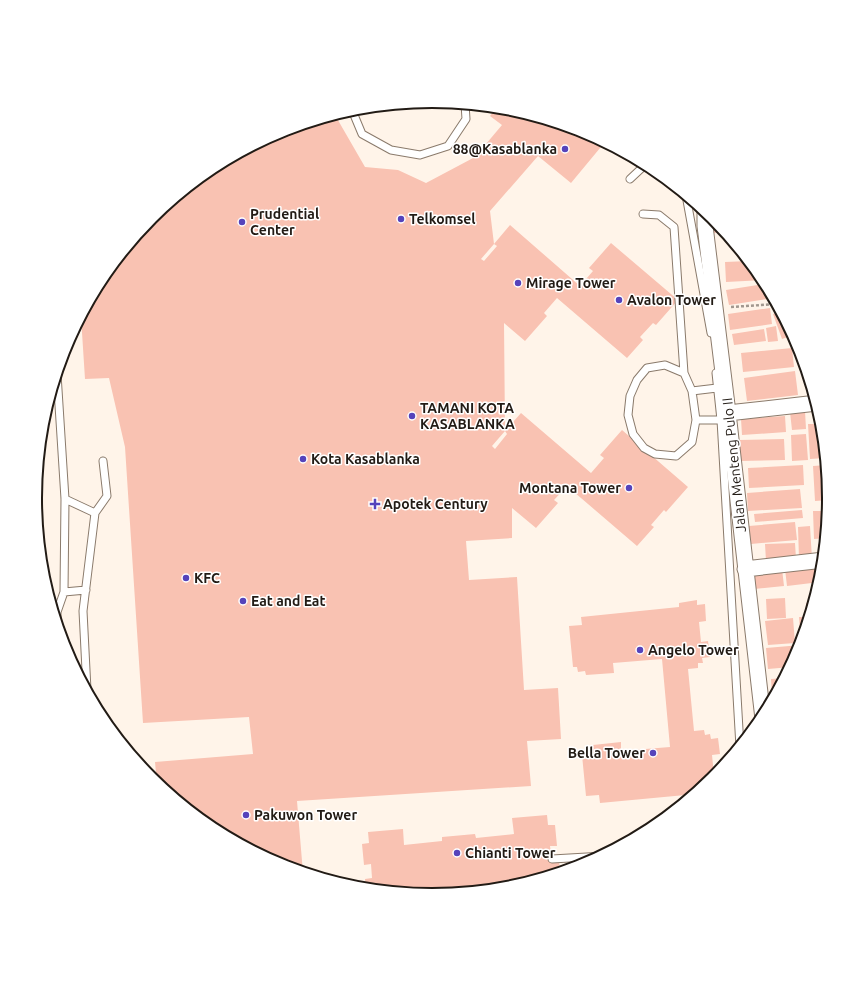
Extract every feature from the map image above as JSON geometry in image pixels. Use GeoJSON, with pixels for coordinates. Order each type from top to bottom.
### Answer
{"type":"FeatureCollection","features":[{"type":"Feature","properties":{"kind":"street","name":"Jalan Menteng Pulo II"},"geometry":{"type":"LineString","coordinates":[[705,218],[715,308],[724,416],[745,569],[762,708]]}},
{"type":"Feature","properties":{"kind":"street"},"geometry":{"type":"LineString","coordinates":[[724,416],[811,404]]}},
{"type":"Feature","properties":{"kind":"street"},"geometry":{"type":"LineString","coordinates":[[745,569],[818,561]]}},
{"type":"Feature","properties":{"kind":"lane"},"geometry":{"type":"LineString","coordinates":[[355,116],[362,134],[391,150],[420,155],[448,146],[466,119],[465,110]]}},
{"type":"Feature","properties":{"kind":"lane"},"geometry":{"type":"LineString","coordinates":[[630,180],[641,169]]}},
{"type":"Feature","properties":{"kind":"lane"},"geometry":{"type":"LineString","coordinates":[[687,203],[712,340],[717,388],[724,416],[740,739]]}},
{"type":"Feature","properties":{"kind":"lane"},"geometry":{"type":"LineString","coordinates":[[643,214],[660,215],[674,227],[684,373],[692,391],[696,420],[692,442],[676,456],[655,454],[644,448],[633,434],[628,415],[630,396],[637,380],[647,368],[665,364],[684,373]]}},
{"type":"Feature","properties":{"kind":"lane"},"geometry":{"type":"LineString","coordinates":[[58,388],[65,499],[64,592],[58,609]]}},
{"type":"Feature","properties":{"kind":"lane"},"geometry":{"type":"LineString","coordinates":[[692,391],[717,388]]}},
{"type":"Feature","properties":{"kind":"lane"},"geometry":{"type":"LineString","coordinates":[[696,420],[724,416]]}},
{"type":"Feature","properties":{"kind":"lane"},"geometry":{"type":"LineString","coordinates":[[86,680],[83,611],[95,513],[106,496],[103,461]]}},
{"type":"Feature","properties":{"kind":"lane"},"geometry":{"type":"LineString","coordinates":[[65,499],[95,513]]}},
{"type":"Feature","properties":{"kind":"lane"},"geometry":{"type":"LineString","coordinates":[[64,592],[86,590]]}},
{"type":"Feature","properties":{"kind":"lane"},"geometry":{"type":"LineString","coordinates":[[552,859],[587,857]]}},
{"type":"Feature","properties":{"kind":"path"},"geometry":{"type":"LineString","coordinates":[[715,308],[772,304]]}},
{"type":"Feature","properties":{"kind":"building","name":"Kota Kasablanka"},"geometry":{"type":"Polygon","coordinates":[[[492,113],[534,121],[601,146],[571,183],[538,156],[490,211],[494,244],[510,225],[580,286],[593,271],[589,268],[611,243],[678,300],[656,325],[653,323],[640,337],[643,340],[627,358],[557,298],[544,313],[547,316],[525,341],[504,323],[505,431],[521,413],[591,473],[604,458],[600,455],[622,430],[688,487],[666,512],[664,510],[651,525],[654,527],[637,546],[567,486],[554,500],[558,503],[536,528],[512,508],[512,538],[466,541],[469,580],[517,577],[524,690],[558,688],[561,739],[527,741],[531,786],[297,801],[302,866],[260,849],[237,837],[195,808],[156,775],[155,762],[253,754],[249,717],[143,723],[125,447],[109,378],[85,379],[82,327],[94,303],[108,282],[139,241],[156,222],[195,189],[216,174],[237,160],[260,148],[307,129],[338,120],[365,167],[398,170],[426,183],[475,157],[502,125],[490,116],[492,113]],[[494,244],[481,259],[484,261],[497,246],[494,244]],[[505,431],[492,446],[495,449],[507,434],[505,431]]]}},
{"type":"Feature","properties":{"kind":"building"},"geometry":{"type":"Polygon","coordinates":[[[713,226],[718,233],[713,233],[713,226]]]}},
{"type":"Feature","properties":{"kind":"building"},"geometry":{"type":"Polygon","coordinates":[[[742,261],[756,280],[726,282],[725,262],[742,261]]]}},
{"type":"Feature","properties":{"kind":"building"},"geometry":{"type":"Polygon","coordinates":[[[759,285],[767,299],[729,305],[726,290],[759,285]]]}},
{"type":"Feature","properties":{"kind":"building"},"geometry":{"type":"Polygon","coordinates":[[[770,308],[772,324],[730,330],[728,314],[770,308]]]}},
{"type":"Feature","properties":{"kind":"building"},"geometry":{"type":"Polygon","coordinates":[[[776,313],[788,337],[782,339],[773,314],[776,313]]]}},
{"type":"Feature","properties":{"kind":"building"},"geometry":{"type":"Polygon","coordinates":[[[776,326],[778,341],[768,342],[766,328],[776,326]]]}},
{"type":"Feature","properties":{"kind":"building"},"geometry":{"type":"Polygon","coordinates":[[[764,329],[766,341],[734,345],[732,334],[764,329]]]}},
{"type":"Feature","properties":{"kind":"building"},"geometry":{"type":"Polygon","coordinates":[[[792,348],[794,367],[743,372],[741,353],[792,348]]]}},
{"type":"Feature","properties":{"kind":"building"},"geometry":{"type":"Polygon","coordinates":[[[795,371],[798,395],[747,401],[744,378],[795,371]]]}},
{"type":"Feature","properties":{"kind":"building"},"geometry":{"type":"Polygon","coordinates":[[[805,411],[806,429],[792,430],[790,412],[805,411]]]}},
{"type":"Feature","properties":{"kind":"building"},"geometry":{"type":"Polygon","coordinates":[[[785,416],[786,432],[742,435],[741,419],[785,416]]]}},
{"type":"Feature","properties":{"kind":"building"},"geometry":{"type":"Polygon","coordinates":[[[808,424],[815,424],[821,458],[810,459],[808,424]]]}},
{"type":"Feature","properties":{"kind":"building"},"geometry":{"type":"Polygon","coordinates":[[[806,434],[808,460],[792,461],[791,435],[806,434]]]}},
{"type":"Feature","properties":{"kind":"building"},"geometry":{"type":"Polygon","coordinates":[[[784,439],[785,460],[740,461],[739,440],[784,439]]]}},
{"type":"Feature","properties":{"kind":"building"},"geometry":{"type":"Polygon","coordinates":[[[803,465],[804,485],[749,488],[748,468],[803,465]]]}},
{"type":"Feature","properties":{"kind":"building"},"geometry":{"type":"Polygon","coordinates":[[[821,465],[823,500],[815,501],[813,466],[821,465]]]}},
{"type":"Feature","properties":{"kind":"building"},"geometry":{"type":"Polygon","coordinates":[[[800,489],[802,508],[748,511],[747,493],[800,489]]]}},
{"type":"Feature","properties":{"kind":"building"},"geometry":{"type":"Polygon","coordinates":[[[802,510],[803,518],[755,522],[754,514],[802,510]]]}},
{"type":"Feature","properties":{"kind":"building"},"geometry":{"type":"Polygon","coordinates":[[[813,511],[822,511],[821,538],[814,539],[813,511]]]}},
{"type":"Feature","properties":{"kind":"building"},"geometry":{"type":"Polygon","coordinates":[[[795,522],[797,540],[751,544],[749,526],[795,522]]]}},
{"type":"Feature","properties":{"kind":"building"},"geometry":{"type":"Polygon","coordinates":[[[810,526],[812,559],[799,559],[798,527],[810,526]]]}},
{"type":"Feature","properties":{"kind":"building"},"geometry":{"type":"Polygon","coordinates":[[[795,543],[796,559],[766,561],[765,544],[795,543]]]}},
{"type":"Feature","properties":{"kind":"building"},"geometry":{"type":"Polygon","coordinates":[[[818,544],[820,544],[820,549],[819,555],[818,544]]]}},
{"type":"Feature","properties":{"kind":"building"},"geometry":{"type":"Polygon","coordinates":[[[817,565],[813,583],[787,586],[785,569],[817,565]]]}},
{"type":"Feature","properties":{"kind":"building"},"geometry":{"type":"Polygon","coordinates":[[[782,569],[784,586],[754,589],[753,572],[782,569]]]}},
{"type":"Feature","properties":{"kind":"building"},"geometry":{"type":"Polygon","coordinates":[[[785,598],[786,618],[767,619],[766,599],[785,598]]]}},
{"type":"Feature","properties":{"kind":"building"},"geometry":{"type":"Polygon","coordinates":[[[697,600],[697,605],[705,604],[706,621],[699,622],[701,642],[708,641],[710,657],[702,658],[703,663],[698,663],[698,668],[688,669],[694,731],[704,730],[705,735],[710,734],[711,739],[718,738],[720,754],[712,755],[713,770],[686,795],[600,803],[599,795],[586,796],[582,755],[586,755],[586,749],[593,748],[593,745],[621,742],[621,751],[670,747],[662,659],[613,663],[614,673],[586,675],[585,671],[578,672],[577,667],[573,667],[569,626],[582,625],[581,617],[679,607],[679,603],[697,600]]]}},
{"type":"Feature","properties":{"kind":"building"},"geometry":{"type":"Polygon","coordinates":[[[806,603],[809,603],[807,610],[806,603]]]}},
{"type":"Feature","properties":{"kind":"building"},"geometry":{"type":"Polygon","coordinates":[[[799,617],[804,617],[802,624],[800,630],[799,617]]]}},
{"type":"Feature","properties":{"kind":"building"},"geometry":{"type":"Polygon","coordinates":[[[793,618],[795,643],[768,645],[765,621],[793,618]]]}},
{"type":"Feature","properties":{"kind":"building"},"geometry":{"type":"Polygon","coordinates":[[[794,646],[784,668],[768,669],[766,648],[794,646]]]}},
{"type":"Feature","properties":{"kind":"building"},"geometry":{"type":"Polygon","coordinates":[[[779,678],[772,692],[771,679],[779,678]]]}},
{"type":"Feature","properties":{"kind":"building","name":"Chianti Tower"},"geometry":{"type":"Polygon","coordinates":[[[547,815],[548,825],[555,825],[557,846],[550,846],[552,861],[559,860],[560,867],[534,876],[483,886],[458,888],[407,888],[365,883],[365,879],[372,878],[371,864],[364,865],[362,844],[369,843],[368,832],[403,829],[404,845],[442,841],[442,837],[475,834],[476,838],[514,834],[512,818],[547,815]]]}},
{"type":"Feature","properties":{"kind":"place","name":"88@Kasablanka"},"geometry":{"type":"Point","coordinates":[565,149]}},
{"type":"Feature","properties":{"kind":"place","name":"Telkomsel"},"geometry":{"type":"Point","coordinates":[401,219]}},
{"type":"Feature","properties":{"kind":"place","name":"Prudential Center"},"geometry":{"type":"Point","coordinates":[242,222]}},
{"type":"Feature","properties":{"kind":"place","name":"Mirage Tower"},"geometry":{"type":"Point","coordinates":[518,283]}},
{"type":"Feature","properties":{"kind":"place","name":"Avalon Tower"},"geometry":{"type":"Point","coordinates":[619,300]}},
{"type":"Feature","properties":{"kind":"place","name":"TAMANI KOTA KASABLANKA"},"geometry":{"type":"Point","coordinates":[412,416]}},
{"type":"Feature","properties":{"kind":"place","name":"Kota Kasablanka"},"geometry":{"type":"Point","coordinates":[303,459]}},
{"type":"Feature","properties":{"kind":"place","name":"Montana Tower"},"geometry":{"type":"Point","coordinates":[629,488]}},
{"type":"Feature","properties":{"kind":"place","name":"Apotek Century"},"geometry":{"type":"Point","coordinates":[375,504]}},
{"type":"Feature","properties":{"kind":"place","name":"KFC"},"geometry":{"type":"Point","coordinates":[186,578]}},
{"type":"Feature","properties":{"kind":"place","name":"Eat and Eat"},"geometry":{"type":"Point","coordinates":[243,601]}},
{"type":"Feature","properties":{"kind":"place","name":"Angelo Tower"},"geometry":{"type":"Point","coordinates":[640,650]}},
{"type":"Feature","properties":{"kind":"place","name":"Bella Tower"},"geometry":{"type":"Point","coordinates":[653,753]}},
{"type":"Feature","properties":{"kind":"place","name":"Pakuwon Tower"},"geometry":{"type":"Point","coordinates":[246,815]}},
{"type":"Feature","properties":{"kind":"place","name":"Chianti Tower"},"geometry":{"type":"Point","coordinates":[457,853]}}]}
